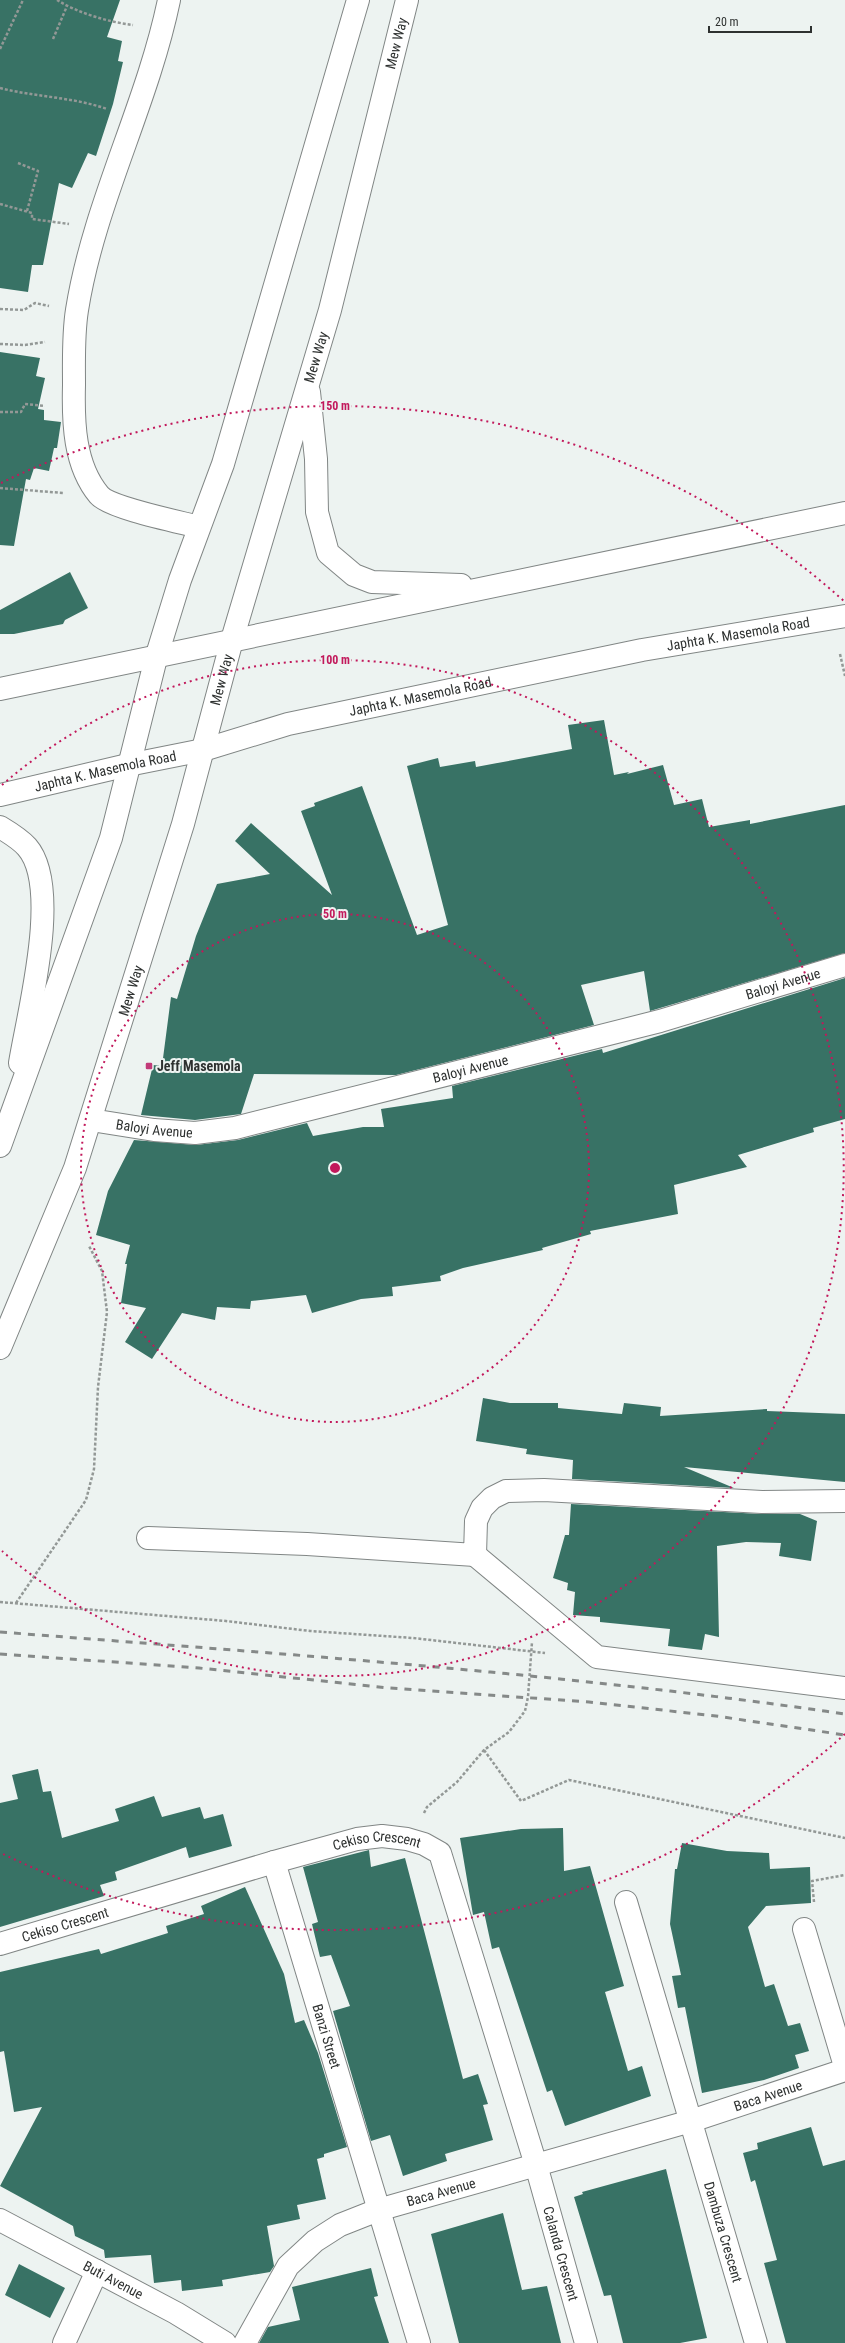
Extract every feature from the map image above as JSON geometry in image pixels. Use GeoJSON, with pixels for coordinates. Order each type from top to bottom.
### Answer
{"type":"FeatureCollection","features":[{"type":"Feature","properties":{"kind":"street"},"geometry":{"type":"LineString","coordinates":[[169,0],[163,29],[96,228],[77,311],[73,409],[80,460],[100,496],[117,505],[200,527]]}},
{"type":"Feature","properties":{"kind":"street"},"geometry":{"type":"LineString","coordinates":[[0,1146],[111,838],[128,765],[156,658],[180,580],[223,464],[358,0]]}},
{"type":"Feature","properties":{"kind":"street","name":"Mew Way"},"geometry":{"type":"LineString","coordinates":[[0,1348],[54,1223],[75,1168],[183,824],[232,640],[334,296],[407,0]]}},
{"type":"Feature","properties":{"kind":"street"},"geometry":{"type":"LineString","coordinates":[[308,382],[316,459],[318,512],[328,553],[354,575],[372,582],[495,587]]}},
{"type":"Feature","properties":{"kind":"street"},"geometry":{"type":"LineString","coordinates":[[0,689],[156,658],[232,640],[495,587],[845,513]]}},
{"type":"Feature","properties":{"kind":"street","name":"Japhta K. Masemola Road"},"geometry":{"type":"LineString","coordinates":[[0,795],[128,765],[203,750],[288,724],[626,653],[845,616]]}},
{"type":"Feature","properties":{"kind":"street"},"geometry":{"type":"LineString","coordinates":[[0,827],[15,836],[28,848],[37,864],[42,881],[44,907],[41,940],[10,1119]]}},
{"type":"Feature","properties":{"kind":"street","name":"Baloyi Avenue"},"geometry":{"type":"LineString","coordinates":[[91,1120],[167,1131],[195,1133],[235,1128],[660,1021],[845,965]]}},
{"type":"Feature","properties":{"kind":"street"},"geometry":{"type":"LineString","coordinates":[[475,1555],[476,1522],[482,1508],[492,1498],[506,1491],[544,1490],[762,1502],[845,1501]]}},
{"type":"Feature","properties":{"kind":"street"},"geometry":{"type":"LineString","coordinates":[[148,1538],[307,1544],[475,1555],[532,1605],[597,1657],[845,1688]]}},
{"type":"Feature","properties":{"kind":"street","name":"Cekiso Crescent"},"geometry":{"type":"LineString","coordinates":[[0,1944],[274,1862],[357,1839],[382,1836],[407,1839],[424,1844],[440,1853],[536,2165]]}},
{"type":"Feature","properties":{"kind":"street","name":"Banzi Street"},"geometry":{"type":"LineString","coordinates":[[274,1862],[378,2210]]}},
{"type":"Feature","properties":{"kind":"street"},"geometry":{"type":"LineString","coordinates":[[626,1902],[692,2121]]}},
{"type":"Feature","properties":{"kind":"street"},"geometry":{"type":"LineString","coordinates":[[804,1929],[845,2066]]}},
{"type":"Feature","properties":{"kind":"street","name":"Baca Avenue"},"geometry":{"type":"LineString","coordinates":[[245,2343],[288,2266],[315,2241],[334,2229],[378,2210],[692,2121],[845,2070]]}},
{"type":"Feature","properties":{"kind":"street","name":"Dambuza Crescent"},"geometry":{"type":"LineString","coordinates":[[692,2121],[756,2343]]}},
{"type":"Feature","properties":{"kind":"street","name":"Calanda Crescent"},"geometry":{"type":"LineString","coordinates":[[536,2165],[586,2343]]}},
{"type":"Feature","properties":{"kind":"street"},"geometry":{"type":"LineString","coordinates":[[378,2210],[419,2343]]}},
{"type":"Feature","properties":{"kind":"street","name":"Buti Avenue"},"geometry":{"type":"LineString","coordinates":[[0,2220],[176,2313],[225,2343]]}},
{"type":"Feature","properties":{"kind":"street"},"geometry":{"type":"LineString","coordinates":[[64,2343],[97,2271]]}},
{"type":"Feature","properties":{"kind":"path"},"geometry":{"type":"LineString","coordinates":[[0,49],[23,0]]}},
{"type":"Feature","properties":{"kind":"path"},"geometry":{"type":"LineString","coordinates":[[57,0],[67,6],[122,24],[163,29]]}},
{"type":"Feature","properties":{"kind":"path"},"geometry":{"type":"LineString","coordinates":[[53,39],[67,6]]}},
{"type":"Feature","properties":{"kind":"path"},"geometry":{"type":"LineString","coordinates":[[0,88],[69,101],[88,102],[133,118]]}},
{"type":"Feature","properties":{"kind":"path"},"geometry":{"type":"LineString","coordinates":[[18,163],[38,171],[27,211]]}},
{"type":"Feature","properties":{"kind":"path"},"geometry":{"type":"LineString","coordinates":[[0,204],[32,213],[32,219],[96,228]]}},
{"type":"Feature","properties":{"kind":"path"},"geometry":{"type":"LineString","coordinates":[[0,309],[24,310],[35,303],[77,311]]}},
{"type":"Feature","properties":{"kind":"path"},"geometry":{"type":"LineString","coordinates":[[0,344],[25,345],[75,337]]}},
{"type":"Feature","properties":{"kind":"path"},"geometry":{"type":"LineString","coordinates":[[0,412],[21,412],[25,404],[73,409]]}},
{"type":"Feature","properties":{"kind":"path"},"geometry":{"type":"LineString","coordinates":[[0,488],[100,496]]}},
{"type":"Feature","properties":{"kind":"path"},"geometry":{"type":"LineString","coordinates":[[840,654],[845,676]]}},
{"type":"Feature","properties":{"kind":"path"},"geometry":{"type":"LineString","coordinates":[[16,1603],[86,1500],[94,1469],[98,1387],[107,1312],[102,1271],[90,1246]]}},
{"type":"Feature","properties":{"kind":"path"},"geometry":{"type":"LineString","coordinates":[[0,1602],[226,1621],[310,1631],[413,1638],[547,1653]]}},
{"type":"Feature","properties":{"kind":"path"},"geometry":{"type":"LineString","coordinates":[[407,1839],[427,1807],[457,1782],[484,1750],[509,1732],[525,1711],[532,1652],[532,1605]]}},
{"type":"Feature","properties":{"kind":"path"},"geometry":{"type":"LineString","coordinates":[[484,1750],[521,1801],[569,1780],[845,1838]]}},
{"type":"Feature","properties":{"kind":"path"},"geometry":{"type":"LineString","coordinates":[[804,1929],[810,1918],[814,1899],[812,1881],[845,1875]]}},
{"type":"Feature","properties":{"kind":"building"},"geometry":{"type":"Polygon","coordinates":[[[0,0],[120,0],[107,37],[122,41],[118,61],[123,62],[113,104],[96,156],[88,153],[72,188],[59,183],[43,265],[32,265],[28,292],[0,288],[0,0]]]}},
{"type":"Feature","properties":{"kind":"building"},"geometry":{"type":"Polygon","coordinates":[[[0,352],[40,358],[36,376],[45,378],[38,409],[44,410],[44,420],[61,422],[57,448],[54,448],[49,471],[34,468],[30,480],[26,479],[14,546],[0,545],[0,352]]]}},
{"type":"Feature","properties":{"kind":"building"},"geometry":{"type":"Polygon","coordinates":[[[70,572],[88,608],[65,620],[63,624],[14,634],[0,634],[0,610],[70,572]]]}},
{"type":"Feature","properties":{"kind":"building"},"geometry":{"type":"Polygon","coordinates":[[[604,720],[614,775],[629,772],[627,774],[663,765],[674,805],[702,799],[709,827],[750,820],[750,824],[845,805],[845,953],[650,1011],[644,971],[581,985],[594,1025],[396,1075],[254,1074],[241,1114],[195,1120],[141,1115],[153,1065],[162,1066],[171,997],[177,999],[196,936],[217,884],[270,874],[235,841],[251,823],[332,895],[301,811],[315,806],[314,803],[362,786],[417,935],[448,925],[407,766],[438,758],[440,767],[475,761],[476,767],[572,749],[568,725],[604,720]]]}},
{"type":"Feature","properties":{"kind":"building"},"geometry":{"type":"Polygon","coordinates":[[[845,978],[845,1119],[813,1128],[814,1132],[738,1155],[747,1167],[674,1185],[678,1214],[590,1231],[591,1234],[542,1248],[543,1250],[463,1268],[440,1276],[441,1281],[392,1287],[393,1296],[361,1299],[312,1313],[306,1295],[251,1301],[250,1309],[217,1307],[215,1320],[182,1313],[152,1359],[125,1342],[146,1308],[121,1303],[127,1264],[125,1264],[130,1245],[96,1235],[108,1191],[134,1140],[196,1145],[238,1140],[307,1123],[313,1136],[363,1127],[384,1127],[381,1109],[453,1098],[452,1086],[602,1049],[603,1053],[845,978]]]}},
{"type":"Feature","properties":{"kind":"building"},"geometry":{"type":"Polygon","coordinates":[[[483,1398],[510,1403],[558,1403],[558,1408],[622,1414],[624,1403],[661,1407],[660,1416],[767,1409],[767,1411],[845,1414],[845,1482],[684,1467],[734,1488],[572,1479],[573,1460],[526,1454],[527,1449],[476,1441],[483,1398]]]}},
{"type":"Feature","properties":{"kind":"building"},"geometry":{"type":"Polygon","coordinates":[[[571,1504],[761,1514],[800,1514],[817,1521],[811,1561],[779,1556],[781,1543],[746,1542],[717,1546],[719,1637],[705,1634],[702,1650],[668,1646],[670,1629],[600,1622],[600,1617],[573,1615],[575,1592],[567,1590],[568,1583],[553,1578],[565,1535],[569,1535],[571,1504]]]}},
{"type":"Feature","properties":{"kind":"building"},"geometry":{"type":"Polygon","coordinates":[[[38,1769],[43,1792],[51,1791],[62,1838],[119,1821],[115,1809],[154,1796],[162,1817],[200,1807],[204,1819],[223,1814],[232,1846],[189,1858],[186,1847],[115,1872],[117,1880],[100,1885],[104,1896],[0,1927],[0,1803],[18,1799],[12,1775],[38,1769]]]}},
{"type":"Feature","properties":{"kind":"building"},"geometry":{"type":"Polygon","coordinates":[[[563,1828],[564,1871],[590,1866],[624,1986],[605,1992],[628,2071],[642,2066],[651,2096],[565,2126],[552,2090],[547,2092],[499,1947],[492,1949],[484,1912],[473,1915],[460,1838],[521,1829],[563,1828]]]}},
{"type":"Feature","properties":{"kind":"building"},"geometry":{"type":"Polygon","coordinates":[[[682,1843],[727,1851],[769,1853],[770,1869],[810,1867],[811,1903],[766,1906],[748,1927],[765,1987],[774,1984],[788,2026],[800,2023],[809,2051],[795,2055],[799,2068],[764,2080],[702,2093],[685,2007],[678,2008],[672,1976],[681,1975],[670,1924],[675,1869],[677,1869],[682,1843]]]}},
{"type":"Feature","properties":{"kind":"building"},"geometry":{"type":"Polygon","coordinates":[[[369,1850],[371,1867],[405,1858],[463,2079],[478,2074],[488,2104],[483,2105],[493,2140],[445,2154],[447,2161],[403,2176],[390,2135],[371,2141],[333,2011],[350,2006],[331,1955],[320,1957],[312,1924],[318,1922],[303,1867],[369,1850]]]}},
{"type":"Feature","properties":{"kind":"building"},"geometry":{"type":"Polygon","coordinates":[[[245,1887],[284,1974],[295,2023],[304,2020],[318,2053],[347,2147],[324,2154],[324,2157],[317,2159],[326,2199],[297,2205],[300,2219],[267,2226],[274,2266],[270,2272],[222,2280],[223,2286],[182,2291],[181,2280],[154,2283],[151,2255],[105,2258],[104,2250],[75,2236],[73,2226],[0,2186],[42,2107],[14,2112],[4,2051],[0,2052],[0,1972],[99,1949],[101,1954],[168,1933],[166,1926],[204,1914],[201,1906],[245,1887]]]}},
{"type":"Feature","properties":{"kind":"building"},"geometry":{"type":"Polygon","coordinates":[[[811,2127],[823,2166],[845,2160],[845,2343],[786,2343],[764,2263],[777,2260],[755,2180],[751,2182],[743,2153],[758,2149],[757,2143],[811,2127]]]}},
{"type":"Feature","properties":{"kind":"building"},"geometry":{"type":"Polygon","coordinates":[[[666,2169],[707,2338],[680,2343],[623,2343],[611,2295],[604,2296],[574,2197],[583,2194],[582,2192],[666,2169]]]}},
{"type":"Feature","properties":{"kind":"building"},"geometry":{"type":"Polygon","coordinates":[[[503,2213],[522,2290],[547,2286],[561,2343],[459,2343],[431,2234],[503,2213]]]}},
{"type":"Feature","properties":{"kind":"building"},"geometry":{"type":"Polygon","coordinates":[[[19,2264],[65,2288],[50,2318],[5,2295],[19,2264]]]}},
{"type":"Feature","properties":{"kind":"building"},"geometry":{"type":"Polygon","coordinates":[[[371,2268],[378,2296],[374,2297],[389,2343],[259,2343],[268,2327],[300,2320],[292,2287],[371,2268]]]}},
{"type":"Feature","properties":{"kind":"railway"},"geometry":{"type":"LineString","coordinates":[[0,1632],[317,1657],[529,1676],[634,1687],[845,1714]]}},
{"type":"Feature","properties":{"kind":"railway"},"geometry":{"type":"LineString","coordinates":[[0,1654],[199,1668],[389,1688],[589,1702],[716,1716],[845,1735]]}},
{"type":"Feature","properties":{"kind":"place","name":"Jeff Masemola"},"geometry":{"type":"Point","coordinates":[149,1066]}}]}
